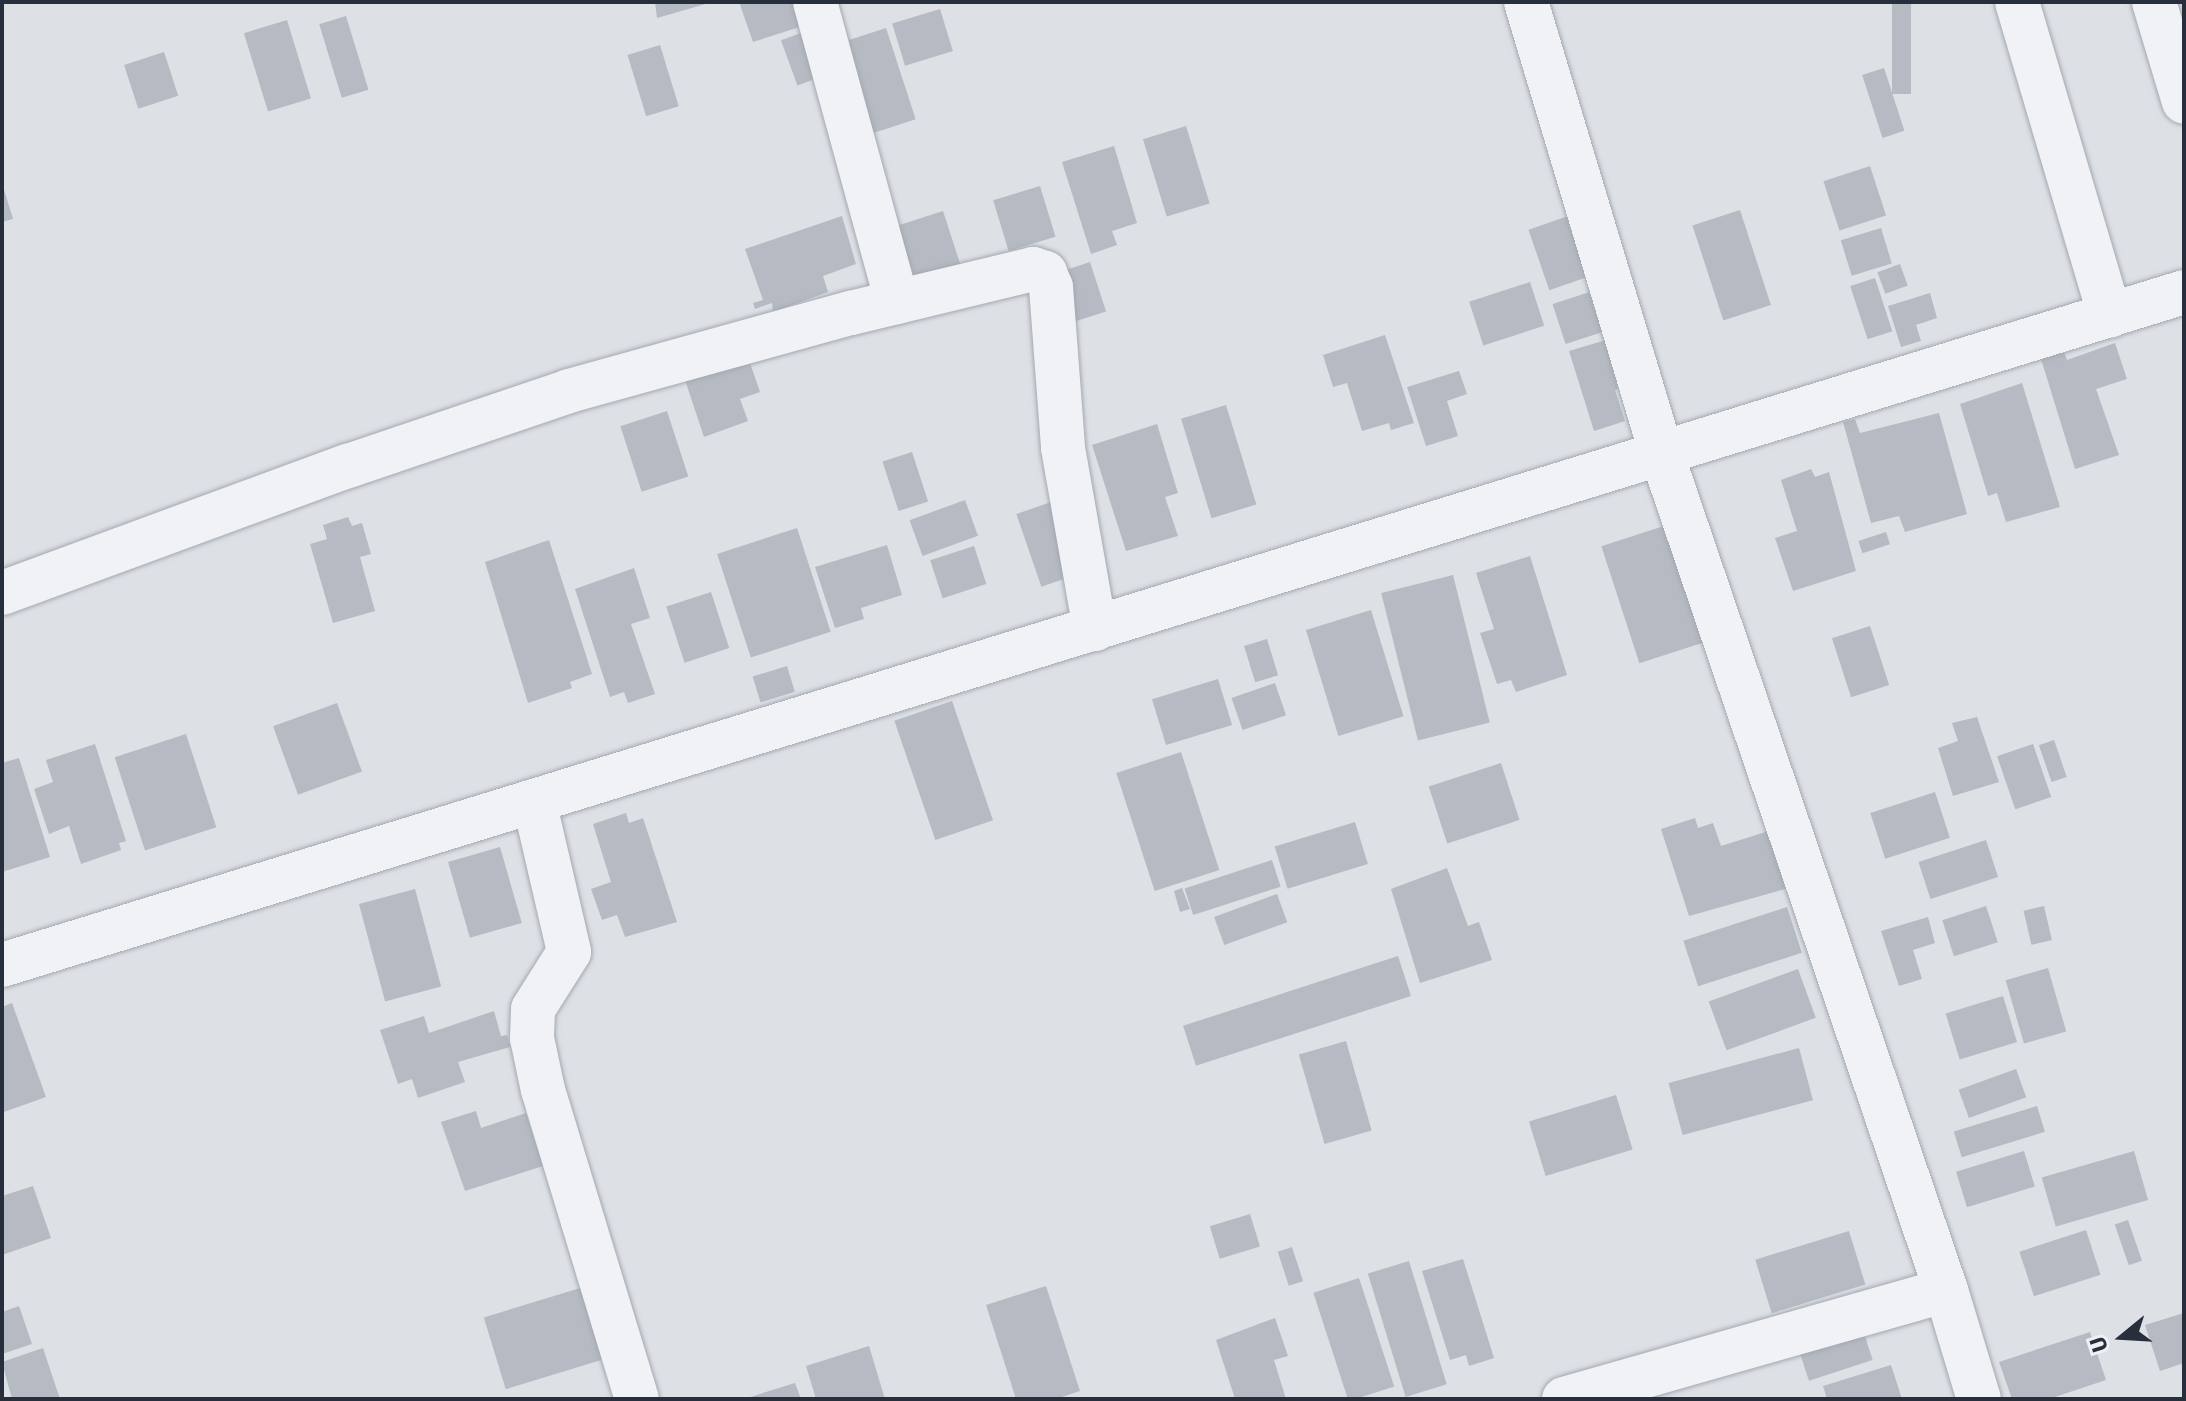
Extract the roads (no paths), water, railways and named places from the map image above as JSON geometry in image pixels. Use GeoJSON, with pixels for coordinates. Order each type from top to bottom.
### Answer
{"type":"FeatureCollection","features":[{"type":"Feature","properties":{"kind":"street"},"geometry":{"type":"LineString","coordinates":[[815,2],[897,302]]}},
{"type":"Feature","properties":{"kind":"street"},"geometry":{"type":"LineString","coordinates":[[1526,2],[1662,455],[1946,1290],[1979,1399]]}},
{"type":"Feature","properties":{"kind":"street"},"geometry":{"type":"LineString","coordinates":[[2017,2],[2110,316]]}},
{"type":"Feature","properties":{"kind":"street"},"geometry":{"type":"LineString","coordinates":[[2154,2],[2184,102]]}},
{"type":"Feature","properties":{"kind":"street"},"geometry":{"type":"LineString","coordinates":[[2,593],[348,466],[569,391],[1020,270],[1045,273],[1051,287],[1063,448],[1095,629]]}},
{"type":"Feature","properties":{"kind":"street"},"geometry":{"type":"LineString","coordinates":[[2,965],[2184,292]]}},
{"type":"Feature","properties":{"kind":"street"},"geometry":{"type":"LineString","coordinates":[[534,801],[569,952],[533,1009],[532,1038],[543,1090],[637,1399]]}},
{"type":"Feature","properties":{"kind":"street"},"geometry":{"type":"LineString","coordinates":[[1564,1399],[1946,1290]]}}]}
